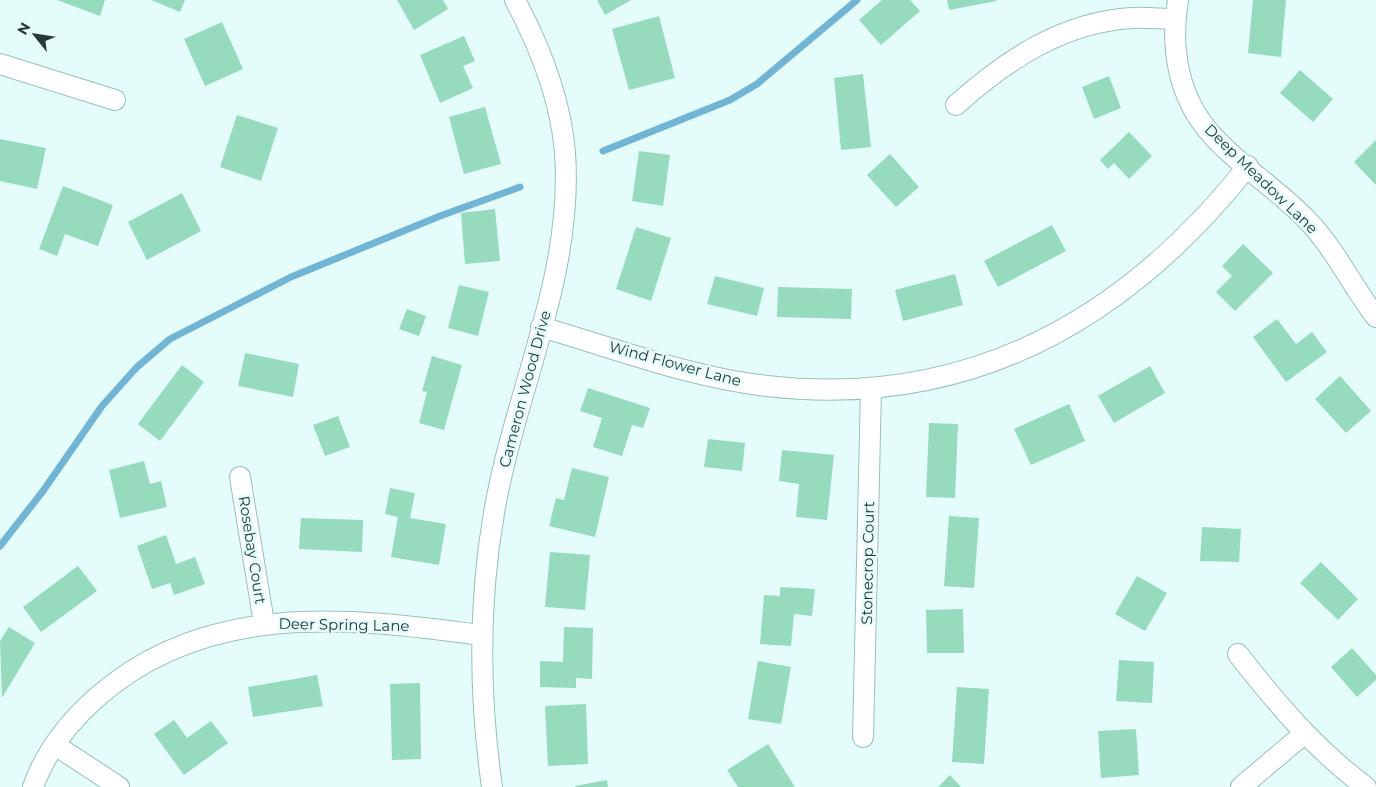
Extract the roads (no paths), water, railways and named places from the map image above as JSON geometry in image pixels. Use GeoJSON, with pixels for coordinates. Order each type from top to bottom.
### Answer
{"type":"FeatureCollection","features":[{"type":"Feature","properties":{"kind":"street","name":"Cameron Wood Drive"},"geometry":{"type":"LineString","coordinates":[[492,787],[484,734],[481,635],[483,589],[494,513],[511,434],[550,297],[563,220],[565,153],[557,108],[545,68],[515,0]]}},
{"type":"Feature","properties":{"kind":"street"},"geometry":{"type":"LineString","coordinates":[[956,104],[1020,54],[1036,44],[1075,29],[1176,10]]}},
{"type":"Feature","properties":{"kind":"street","name":"Deep Meadow Lane"},"geometry":{"type":"LineString","coordinates":[[1176,10],[1176,56],[1181,82],[1193,110],[1211,134],[1309,222],[1376,317]]}},
{"type":"Feature","properties":{"kind":"street"},"geometry":{"type":"LineString","coordinates":[[0,64],[115,100]]}},
{"type":"Feature","properties":{"kind":"street","name":"Wind Flower Lane"},"geometry":{"type":"LineString","coordinates":[[541,327],[704,374],[736,381],[833,391],[923,381],[980,366],[1032,347],[1081,320],[1142,276],[1197,225],[1248,166]]}},
{"type":"Feature","properties":{"kind":"street","name":"Stonecrop Court"},"geometry":{"type":"LineString","coordinates":[[863,737],[871,388]]}},
{"type":"Feature","properties":{"kind":"street","name":"Rosebay Court"},"geometry":{"type":"LineString","coordinates":[[240,477],[264,624]]}},
{"type":"Feature","properties":{"kind":"street","name":"Deer Spring Lane"},"geometry":{"type":"LineString","coordinates":[[33,787],[55,745],[83,710],[131,670],[162,653],[206,636],[264,624],[300,621],[383,623],[481,635]]}},
{"type":"Feature","properties":{"kind":"street"},"geometry":{"type":"LineString","coordinates":[[1238,654],[1272,699],[1343,770],[1366,787]]}},
{"type":"Feature","properties":{"kind":"street"},"geometry":{"type":"LineString","coordinates":[[1241,787],[1305,733]]}},
{"type":"Feature","properties":{"kind":"street"},"geometry":{"type":"LineString","coordinates":[[55,745],[119,787]]}},
{"type":"Feature","properties":{"kind":"waterway"},"geometry":{"type":"LineString","coordinates":[[603,151],[730,100],[757,84],[857,0]]}},
{"type":"Feature","properties":{"kind":"waterway"},"geometry":{"type":"LineString","coordinates":[[0,546],[43,491],[102,406],[137,367],[170,339],[291,277],[440,216],[520,187]]}}]}
